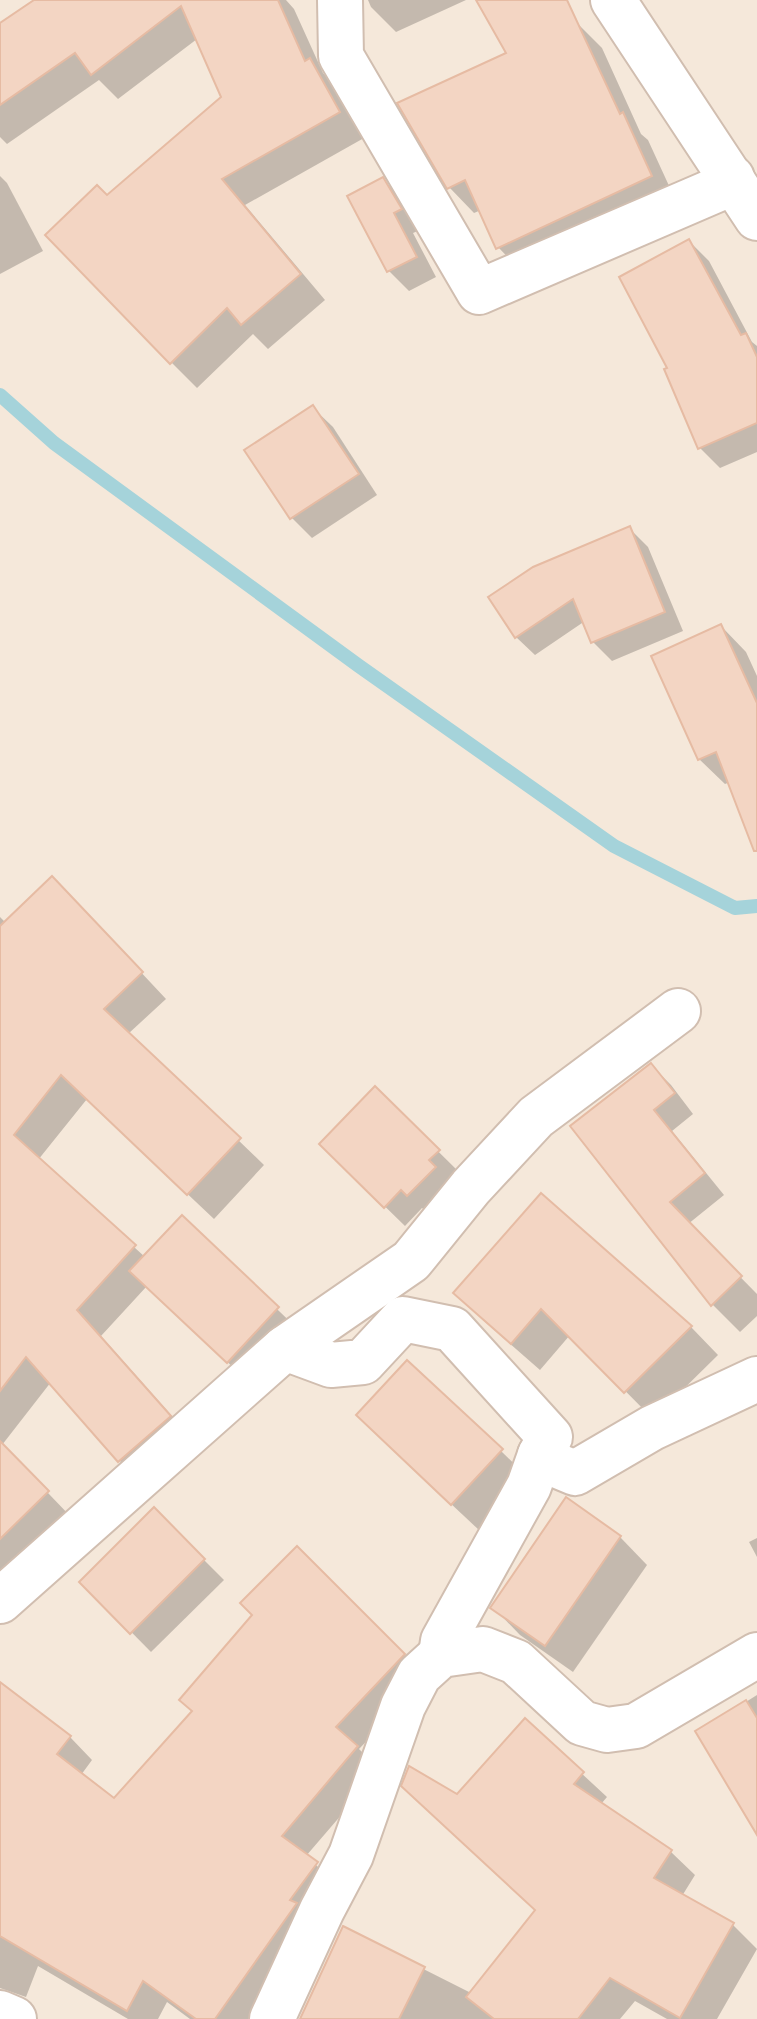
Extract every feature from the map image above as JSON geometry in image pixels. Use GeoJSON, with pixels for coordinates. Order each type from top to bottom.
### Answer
{"type":"FeatureCollection","features":[{"type":"Feature","properties":{"kind":"street"},"geometry":{"type":"LineString","coordinates":[[340,0],[341,56],[479,292],[716,190],[732,178]]}},
{"type":"Feature","properties":{"kind":"street"},"geometry":{"type":"LineString","coordinates":[[613,0],[757,218]]}},
{"type":"Feature","properties":{"kind":"street"},"geometry":{"type":"LineString","coordinates":[[0,1601],[285,1348],[411,1261],[471,1187],[536,1117],[678,1011]]}},
{"type":"Feature","properties":{"kind":"street"},"geometry":{"type":"LineString","coordinates":[[285,1348],[331,1365],[363,1362],[403,1319],[452,1329],[550,1437],[529,1486],[443,1641],[441,1655]]}},
{"type":"Feature","properties":{"kind":"street"},"geometry":{"type":"LineString","coordinates":[[540,1455],[575,1473],[652,1428],[757,1379]]}},
{"type":"Feature","properties":{"kind":"street"},"geometry":{"type":"LineString","coordinates":[[272,2019],[351,1855],[403,1706],[419,1675],[441,1655],[483,1649],[516,1662],[582,1723],[607,1730],[636,1726],[757,1655]]}},
{"type":"Feature","properties":{"kind":"street"},"geometry":{"type":"LineString","coordinates":[[0,2013],[14,2019]]}},
{"type":"Feature","properties":{"kind":"shaded area"},"geometry":{"type":"Polygon","coordinates":[[[0,0],[757,0],[757,2019],[0,2019],[0,0]]]}},
{"type":"Feature","properties":{"kind":"building"},"geometry":{"type":"Polygon","coordinates":[[[34,0],[278,0],[305,61],[310,58],[340,112],[222,179],[301,274],[241,325],[227,308],[170,364],[45,235],[97,185],[107,195],[221,97],[181,6],[91,75],[75,53],[0,105],[0,23],[34,0]]]}},
{"type":"Feature","properties":{"kind":"building"},"geometry":{"type":"Polygon","coordinates":[[[476,0],[567,0],[652,176],[496,249],[465,180],[447,189],[397,103],[506,53],[476,0]]]}},
{"type":"Feature","properties":{"kind":"building"},"geometry":{"type":"Polygon","coordinates":[[[383,177],[402,209],[394,213],[417,257],[387,272],[347,196],[383,177]]]}},
{"type":"Feature","properties":{"kind":"building"},"geometry":{"type":"Polygon","coordinates":[[[689,239],[741,335],[746,333],[757,357],[757,423],[698,449],[664,369],[667,368],[619,277],[689,239]]]}},
{"type":"Feature","properties":{"kind":"building"},"geometry":{"type":"Polygon","coordinates":[[[313,405],[359,474],[290,519],[244,450],[313,405]]]}},
{"type":"Feature","properties":{"kind":"building"},"geometry":{"type":"Polygon","coordinates":[[[630,526],[665,612],[591,643],[573,599],[515,638],[488,597],[533,567],[630,526]]]}},
{"type":"Feature","properties":{"kind":"building"},"geometry":{"type":"Polygon","coordinates":[[[721,624],[757,703],[757,851],[754,851],[716,752],[698,760],[651,656],[721,624]]]}},
{"type":"Feature","properties":{"kind":"building"},"geometry":{"type":"Polygon","coordinates":[[[52,876],[143,972],[104,1009],[241,1138],[187,1195],[61,1075],[14,1135],[136,1245],[77,1310],[171,1416],[118,1462],[26,1357],[0,1391],[0,926],[52,876]]]}},
{"type":"Feature","properties":{"kind":"building"},"geometry":{"type":"Polygon","coordinates":[[[651,1063],[675,1093],[654,1110],[705,1173],[670,1202],[742,1276],[711,1306],[570,1126],[651,1063]]]}},
{"type":"Feature","properties":{"kind":"building"},"geometry":{"type":"Polygon","coordinates":[[[375,1086],[440,1150],[429,1160],[436,1167],[407,1196],[401,1190],[384,1208],[319,1144],[375,1086]]]}},
{"type":"Feature","properties":{"kind":"building"},"geometry":{"type":"Polygon","coordinates":[[[541,1193],[692,1326],[624,1393],[541,1309],[511,1344],[453,1293],[541,1193]]]}},
{"type":"Feature","properties":{"kind":"building"},"geometry":{"type":"Polygon","coordinates":[[[182,1215],[279,1307],[227,1363],[129,1271],[182,1215]]]}},
{"type":"Feature","properties":{"kind":"building"},"geometry":{"type":"Polygon","coordinates":[[[407,1360],[503,1449],[451,1505],[356,1415],[407,1360]]]}},
{"type":"Feature","properties":{"kind":"building"},"geometry":{"type":"Polygon","coordinates":[[[0,1441],[49,1491],[0,1539],[0,1441]]]}},
{"type":"Feature","properties":{"kind":"building"},"geometry":{"type":"Polygon","coordinates":[[[566,1497],[621,1536],[545,1646],[490,1608],[566,1497]]]}},
{"type":"Feature","properties":{"kind":"building"},"geometry":{"type":"Polygon","coordinates":[[[154,1507],[205,1559],[130,1634],[79,1582],[154,1507]]]}},
{"type":"Feature","properties":{"kind":"building"},"geometry":{"type":"Polygon","coordinates":[[[297,1546],[405,1654],[336,1727],[358,1746],[282,1836],[318,1862],[290,1900],[297,1903],[215,2019],[196,2019],[143,1981],[127,2011],[0,1936],[0,1682],[71,1736],[57,1754],[114,1798],[192,1711],[179,1700],[252,1615],[240,1603],[297,1546]]]}},
{"type":"Feature","properties":{"kind":"building"},"geometry":{"type":"Polygon","coordinates":[[[746,1700],[757,1718],[757,1835],[695,1731],[746,1700]]]}},
{"type":"Feature","properties":{"kind":"building"},"geometry":{"type":"Polygon","coordinates":[[[525,1718],[584,1772],[574,1784],[672,1850],[654,1878],[734,1923],[680,2018],[610,1978],[578,2019],[494,2019],[466,1997],[535,1910],[401,1786],[409,1766],[457,1794],[525,1718]]]}},
{"type":"Feature","properties":{"kind":"building"},"geometry":{"type":"Polygon","coordinates":[[[343,1926],[425,1967],[399,2019],[300,2019],[343,1926]]]}},
{"type":"Feature","properties":{"kind":"waterway"},"geometry":{"type":"LineString","coordinates":[[0,395],[54,443],[359,666],[614,846],[735,908],[757,906]]}}]}
